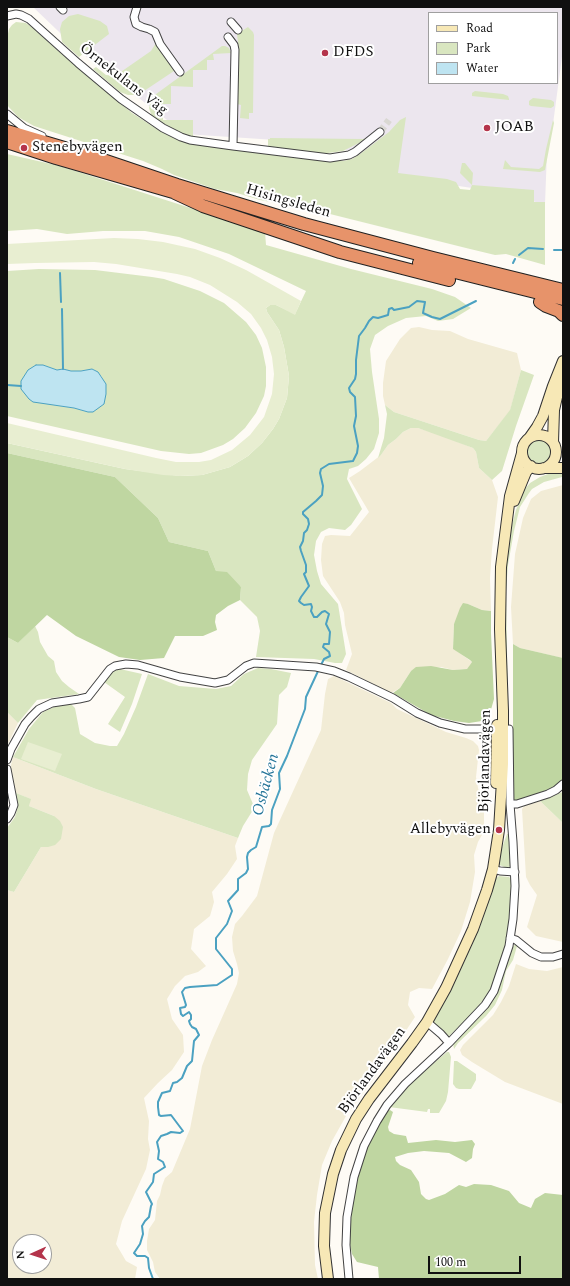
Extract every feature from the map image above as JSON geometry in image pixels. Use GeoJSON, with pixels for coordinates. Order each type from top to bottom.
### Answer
{"type":"FeatureCollection","features":[{"type":"Feature","properties":{"kind":"highway","name":"Hisingsleden"},"geometry":{"type":"LineString","coordinates":[[7,130],[71,150],[176,189]]}},
{"type":"Feature","properties":{"kind":"highway","name":"Hisingsleden"},"geometry":{"type":"LineString","coordinates":[[7,142],[56,158],[297,222],[389,251],[563,299]]}},
{"type":"Feature","properties":{"kind":"highway"},"geometry":{"type":"LineString","coordinates":[[176,189],[240,200],[441,254],[518,273],[563,281]]}},
{"type":"Feature","properties":{"kind":"highway"},"geometry":{"type":"LineString","coordinates":[[176,189],[203,206],[340,252],[540,302],[563,306]]}},
{"type":"Feature","properties":{"kind":"highway","name":"Hisingsleden"},"geometry":{"type":"LineString","coordinates":[[389,251],[563,290]]}},
{"type":"Feature","properties":{"kind":"highway"},"geometry":{"type":"LineString","coordinates":[[540,302],[559,311],[563,315]]}},
{"type":"Feature","properties":{"kind":"street"},"geometry":{"type":"LineString","coordinates":[[137,7],[134,17],[136,24],[142,28],[149,29],[154,32],[160,44],[180,72]]}},
{"type":"Feature","properties":{"kind":"street","name":"Örnekulans Väg"},"geometry":{"type":"LineString","coordinates":[[7,16],[16,14],[29,19],[121,99],[163,128],[190,140],[330,158],[348,155],[355,152],[380,132]]}},
{"type":"Feature","properties":{"kind":"street"},"geometry":{"type":"LineString","coordinates":[[231,22],[238,30]]}},
{"type":"Feature","properties":{"kind":"street"},"geometry":{"type":"LineString","coordinates":[[228,37],[235,50],[233,146]]}},
{"type":"Feature","properties":{"kind":"street"},"geometry":{"type":"LineString","coordinates":[[7,114],[24,128],[60,143],[71,150]]}},
{"type":"Feature","properties":{"kind":"street"},"geometry":{"type":"LineString","coordinates":[[530,438],[543,416],[563,361]]}},
{"type":"Feature","properties":{"kind":"street"},"geometry":{"type":"LineString","coordinates":[[544,468],[552,463],[555,457],[557,446],[554,410],[563,382]]}},
{"type":"Feature","properties":{"kind":"street"},"geometry":{"type":"LineString","coordinates":[[557,446],[544,435],[537,435],[524,443],[522,453],[526,462],[530,466],[538,468],[563,468]]}},
{"type":"Feature","properties":{"kind":"street","name":"Björlandavägen"},"geometry":{"type":"LineString","coordinates":[[328,1279],[324,1246],[325,1213],[330,1184],[341,1150],[356,1119],[427,1022],[452,978],[473,930],[487,890],[489,868],[499,830],[501,805],[503,729],[500,662],[500,572],[510,496],[522,453]]}},
{"type":"Feature","properties":{"kind":"street","name":"Björlandavägen"},"geometry":{"type":"LineString","coordinates":[[508,513],[530,466]]}},
{"type":"Feature","properties":{"kind":"street"},"geometry":{"type":"LineString","coordinates":[[7,760],[14,742],[25,724],[35,712],[43,706],[52,703],[88,697],[105,674],[115,666],[126,664],[138,665],[180,677],[215,683],[230,679],[245,666],[254,663],[316,667],[327,669],[349,677],[393,698],[417,713],[440,723],[465,728],[503,729]]}},
{"type":"Feature","properties":{"kind":"street","name":"Björlandavägen"},"geometry":{"type":"LineString","coordinates":[[503,729],[510,764],[510,804],[515,872]]}},
{"type":"Feature","properties":{"kind":"street"},"geometry":{"type":"LineString","coordinates":[[7,768],[14,800],[13,809],[7,819]]}},
{"type":"Feature","properties":{"kind":"street"},"geometry":{"type":"LineString","coordinates":[[510,804],[517,804],[548,794],[563,784]]}},
{"type":"Feature","properties":{"kind":"street"},"geometry":{"type":"LineString","coordinates":[[349,1279],[346,1245],[347,1217],[354,1177],[364,1146],[377,1121],[395,1096],[480,1011],[491,996],[500,975],[510,938],[514,903],[515,872],[500,871],[489,868]]}},
{"type":"Feature","properties":{"kind":"street"},"geometry":{"type":"LineString","coordinates":[[510,938],[516,940],[532,953],[540,957],[553,957],[563,954]]}},
{"type":"Feature","properties":{"kind":"street","name":"Björlandavägen"},"geometry":{"type":"LineString","coordinates":[[427,1022],[449,1043]]}},
{"type":"Feature","properties":{"kind":"shaded area"},"geometry":{"type":"Polygon","coordinates":[[[33,7],[563,7],[563,49],[553,124],[547,152],[545,204],[472,188],[392,176],[336,144],[185,134],[80,52],[33,7]]]}},
{"type":"Feature","properties":{"kind":"shaded area"},"geometry":{"type":"Polygon","coordinates":[[[419,327],[432,330],[450,331],[468,339],[517,353],[521,370],[510,411],[486,441],[394,412],[385,405],[383,383],[386,361],[400,339],[411,328],[419,327]]]}},
{"type":"Feature","properties":{"kind":"shaded area"},"geometry":{"type":"Polygon","coordinates":[[[411,428],[418,428],[438,434],[473,448],[476,452],[479,468],[492,480],[498,497],[490,578],[491,611],[482,610],[468,604],[454,624],[453,648],[472,662],[471,666],[467,669],[453,670],[441,667],[411,671],[400,688],[391,693],[346,670],[352,654],[345,625],[344,613],[340,602],[323,576],[321,560],[322,544],[325,536],[350,536],[369,512],[349,478],[381,455],[388,445],[403,432],[411,428]]]}},
{"type":"Feature","properties":{"kind":"shaded area"},"geometry":{"type":"Polygon","coordinates":[[[563,485],[562,658],[520,648],[513,644],[511,607],[515,554],[523,518],[531,499],[541,491],[563,485]]]}},
{"type":"Feature","properties":{"kind":"shaded area"},"geometry":{"type":"Polygon","coordinates":[[[334,676],[391,703],[397,709],[446,732],[473,741],[478,746],[479,750],[476,777],[484,810],[484,823],[483,833],[478,842],[474,855],[475,872],[470,902],[461,931],[432,989],[419,988],[410,992],[408,1005],[415,1017],[373,1080],[346,1116],[332,1141],[322,1165],[314,1222],[315,1265],[318,1279],[160,1279],[155,1272],[153,1262],[147,1250],[149,1229],[155,1220],[157,1201],[165,1178],[172,1172],[190,1129],[202,1066],[237,984],[239,973],[233,951],[232,937],[235,924],[257,896],[274,833],[321,730],[328,679],[334,676]]]}},
{"type":"Feature","properties":{"kind":"shaded area"},"geometry":{"type":"Polygon","coordinates":[[[7,712],[18,723],[7,746],[7,712]]]}},
{"type":"Feature","properties":{"kind":"shaded area"},"geometry":{"type":"Polygon","coordinates":[[[13,757],[96,789],[238,838],[235,846],[237,859],[212,892],[214,902],[210,916],[194,929],[191,949],[206,966],[198,972],[185,976],[175,986],[167,999],[172,1019],[183,1035],[184,1052],[172,1070],[144,1098],[149,1121],[148,1139],[150,1150],[146,1169],[122,1221],[116,1244],[126,1261],[137,1267],[135,1279],[7,1279],[7,890],[14,892],[41,847],[48,847],[54,816],[29,806],[30,799],[16,793],[10,769],[13,757]]]}},
{"type":"Feature","properties":{"kind":"shaded area"},"geometry":{"type":"Polygon","coordinates":[[[539,800],[563,823],[563,942],[536,936],[527,927],[537,895],[526,877],[522,809],[525,805],[539,800]]]}},
{"type":"Feature","properties":{"kind":"shaded area"},"geometry":{"type":"Polygon","coordinates":[[[516,964],[529,969],[547,971],[563,967],[563,1104],[505,1082],[462,1055],[460,1050],[463,1045],[493,1015],[509,986],[516,964]]]}},
{"type":"Feature","properties":{"kind":"green space"},"geometry":{"type":"Polygon","coordinates":[[[78,14],[100,21],[107,26],[109,34],[79,57],[62,42],[60,29],[62,22],[69,16],[78,14]]]}},
{"type":"Feature","properties":{"kind":"green space"},"geometry":{"type":"Polygon","coordinates":[[[16,22],[26,23],[33,28],[132,113],[160,131],[178,140],[189,143],[302,158],[343,161],[352,159],[360,154],[389,132],[400,120],[406,117],[398,173],[447,179],[456,182],[460,189],[470,190],[472,185],[534,190],[534,202],[545,202],[545,265],[506,254],[495,255],[314,210],[260,200],[237,193],[215,189],[174,175],[143,161],[34,126],[18,117],[7,105],[7,38],[9,29],[16,22]]]}},
{"type":"Feature","properties":{"kind":"green space"},"geometry":{"type":"Polygon","coordinates":[[[248,27],[254,35],[253,113],[249,113],[249,119],[240,118],[241,105],[237,104],[239,51],[237,34],[248,27]]]}},
{"type":"Feature","properties":{"kind":"green space"},"geometry":{"type":"Polygon","coordinates":[[[156,43],[172,62],[174,71],[138,95],[128,95],[120,92],[93,69],[96,67],[106,75],[115,76],[151,51],[156,43]]]}},
{"type":"Feature","properties":{"kind":"green space"},"geometry":{"type":"Polygon","coordinates":[[[222,46],[229,48],[231,53],[213,54],[214,60],[207,60],[207,70],[193,70],[193,87],[171,86],[171,104],[162,104],[163,120],[193,120],[193,138],[180,135],[152,117],[149,108],[152,97],[222,46]]]}},
{"type":"Feature","properties":{"kind":"green space"},"geometry":{"type":"Polygon","coordinates":[[[475,91],[503,94],[508,96],[509,100],[472,96],[472,93],[475,91]]]}},
{"type":"Feature","properties":{"kind":"green space"},"geometry":{"type":"Polygon","coordinates":[[[533,98],[551,100],[554,102],[554,106],[551,108],[531,106],[529,105],[529,101],[533,98]]]}},
{"type":"Feature","properties":{"kind":"green space"},"geometry":{"type":"Polygon","coordinates":[[[553,120],[554,123],[545,170],[540,172],[503,169],[505,160],[511,167],[539,169],[543,166],[553,120]]]}},
{"type":"Feature","properties":{"kind":"green space"},"geometry":{"type":"Polygon","coordinates":[[[366,138],[343,151],[321,154],[268,148],[268,139],[366,138]]]}},
{"type":"Feature","properties":{"kind":"green space"},"geometry":{"type":"Polygon","coordinates":[[[7,154],[60,166],[265,232],[266,245],[351,269],[432,289],[455,297],[471,308],[453,319],[438,321],[426,316],[406,318],[388,326],[375,335],[370,349],[379,419],[379,433],[374,449],[358,466],[349,469],[347,479],[362,509],[351,525],[345,530],[329,528],[321,532],[316,541],[314,555],[321,584],[338,604],[346,654],[342,663],[314,659],[256,657],[260,631],[257,617],[240,600],[241,587],[216,571],[208,551],[169,542],[158,518],[115,477],[7,453],[7,443],[125,469],[180,476],[202,475],[230,467],[248,456],[262,443],[279,419],[287,398],[289,376],[284,347],[279,330],[266,308],[270,305],[276,305],[295,314],[306,291],[229,254],[179,237],[145,231],[103,231],[67,234],[37,229],[7,231],[7,154]]]}},
{"type":"Feature","properties":{"kind":"green space"},"geometry":{"type":"Polygon","coordinates":[[[462,163],[465,163],[473,173],[472,185],[460,173],[462,163]]]}},
{"type":"Feature","properties":{"kind":"green space"},"geometry":{"type":"Polygon","coordinates":[[[114,238],[163,242],[195,249],[246,270],[301,301],[295,315],[276,305],[270,305],[266,308],[279,330],[284,347],[289,376],[287,398],[279,419],[262,443],[248,456],[230,467],[202,475],[163,475],[125,469],[7,443],[7,423],[156,458],[176,462],[199,462],[211,460],[232,450],[250,435],[264,417],[272,394],[274,374],[272,357],[267,340],[251,314],[237,302],[210,285],[190,277],[177,274],[116,264],[94,262],[7,264],[7,244],[114,238]]]}},
{"type":"Feature","properties":{"kind":"green space"},"geometry":{"type":"Polygon","coordinates":[[[39,269],[95,270],[152,277],[164,279],[200,291],[224,303],[246,322],[256,335],[262,348],[266,367],[266,386],[264,396],[256,413],[245,428],[233,439],[223,445],[201,453],[189,454],[161,451],[7,416],[7,271],[39,269]],[[43,365],[55,405],[88,412],[104,404],[102,377],[93,369],[81,371],[63,369],[57,370],[43,365]]]}},
{"type":"Feature","properties":{"kind":"green space"},"geometry":{"type":"Polygon","coordinates":[[[521,370],[534,375],[502,471],[492,480],[479,468],[476,452],[473,448],[418,428],[411,428],[403,432],[388,445],[378,458],[384,438],[387,414],[385,405],[394,412],[486,441],[510,410],[521,370]]]}},
{"type":"Feature","properties":{"kind":"green space"},"geometry":{"type":"Polygon","coordinates":[[[539,438],[549,442],[553,452],[549,462],[539,466],[529,462],[525,452],[529,442],[539,438]]]}},
{"type":"Feature","properties":{"kind":"green space"},"geometry":{"type":"Polygon","coordinates":[[[7,453],[115,477],[158,518],[169,542],[208,551],[216,571],[227,572],[241,587],[240,600],[228,606],[216,615],[215,622],[217,630],[203,636],[175,636],[164,658],[140,660],[119,657],[76,636],[47,615],[18,643],[7,637],[7,453]]]}},
{"type":"Feature","properties":{"kind":"green space"},"geometry":{"type":"Polygon","coordinates":[[[563,472],[562,477],[544,482],[532,489],[520,507],[514,531],[508,565],[506,590],[508,710],[503,594],[509,536],[516,510],[524,490],[530,483],[540,477],[548,474],[563,472]]]}},
{"type":"Feature","properties":{"kind":"green space"},"geometry":{"type":"Polygon","coordinates":[[[463,603],[482,610],[491,611],[494,699],[490,713],[482,721],[469,723],[431,715],[393,693],[400,688],[411,671],[416,667],[431,666],[453,670],[467,669],[472,662],[453,649],[454,624],[463,603]]]}},
{"type":"Feature","properties":{"kind":"green space"},"geometry":{"type":"Polygon","coordinates":[[[35,626],[40,642],[48,656],[54,661],[56,672],[62,681],[79,694],[37,700],[18,723],[7,712],[7,637],[18,643],[35,626]]]}},
{"type":"Feature","properties":{"kind":"green space"},"geometry":{"type":"Polygon","coordinates":[[[513,644],[520,648],[563,658],[563,783],[518,802],[514,800],[513,794],[513,644]]]}},
{"type":"Feature","properties":{"kind":"green space"},"geometry":{"type":"Polygon","coordinates":[[[258,668],[291,673],[287,687],[279,695],[277,724],[252,760],[248,774],[247,790],[253,804],[253,810],[243,826],[238,838],[96,789],[13,757],[29,729],[43,712],[54,707],[70,703],[75,708],[80,734],[95,743],[117,746],[136,707],[148,674],[179,686],[216,689],[231,686],[244,674],[258,668]]]}},
{"type":"Feature","properties":{"kind":"green space"},"geometry":{"type":"Polygon","coordinates":[[[120,669],[142,674],[132,704],[120,732],[108,724],[125,697],[104,682],[111,672],[120,669]]]}},
{"type":"Feature","properties":{"kind":"green space"},"geometry":{"type":"Polygon","coordinates":[[[28,742],[62,754],[55,771],[21,759],[28,742]]]}},
{"type":"Feature","properties":{"kind":"green space"},"geometry":{"type":"Polygon","coordinates":[[[563,792],[563,823],[539,800],[563,792]]]}},
{"type":"Feature","properties":{"kind":"green space"},"geometry":{"type":"Polygon","coordinates":[[[16,793],[31,799],[29,806],[54,816],[60,821],[63,827],[61,839],[55,845],[41,847],[14,892],[7,890],[7,828],[15,817],[18,806],[16,793]]]}},
{"type":"Feature","properties":{"kind":"green space"},"geometry":{"type":"Polygon","coordinates":[[[507,834],[511,834],[512,865],[505,867],[499,865],[498,861],[507,834]]]}},
{"type":"Feature","properties":{"kind":"green space"},"geometry":{"type":"Polygon","coordinates":[[[499,876],[509,877],[512,880],[510,925],[504,954],[487,996],[472,1014],[448,1037],[431,1023],[450,992],[473,943],[495,879],[499,876]]]}},
{"type":"Feature","properties":{"kind":"green space"},"geometry":{"type":"Polygon","coordinates":[[[516,944],[517,946],[513,960],[506,971],[502,990],[495,1005],[454,1049],[453,1043],[490,1004],[504,973],[513,946],[516,944]]]}},
{"type":"Feature","properties":{"kind":"green space"},"geometry":{"type":"Polygon","coordinates":[[[447,1052],[449,1052],[451,1057],[448,1092],[446,1101],[439,1113],[430,1113],[430,1109],[428,1109],[427,1112],[389,1107],[417,1077],[447,1052]]]}},
{"type":"Feature","properties":{"kind":"green space"},"geometry":{"type":"Polygon","coordinates":[[[454,1061],[457,1061],[476,1074],[476,1080],[471,1089],[459,1089],[453,1084],[454,1061]]]}},
{"type":"Feature","properties":{"kind":"green space"},"geometry":{"type":"Polygon","coordinates":[[[390,1110],[393,1112],[388,1127],[389,1131],[394,1134],[406,1136],[408,1143],[436,1140],[455,1142],[472,1140],[475,1144],[472,1158],[466,1162],[449,1153],[424,1151],[408,1153],[395,1157],[396,1161],[400,1165],[411,1170],[419,1182],[421,1194],[426,1199],[429,1200],[445,1194],[459,1185],[466,1187],[474,1184],[491,1185],[509,1191],[519,1203],[531,1208],[535,1199],[545,1193],[563,1195],[563,1279],[379,1279],[378,1267],[357,1262],[352,1254],[349,1239],[353,1199],[366,1150],[372,1136],[387,1111],[390,1110]]]}},
{"type":"Feature","properties":{"kind":"water"},"geometry":{"type":"Polygon","coordinates":[[[36,365],[43,365],[57,370],[63,369],[81,371],[92,369],[98,372],[106,384],[104,404],[93,412],[88,412],[74,408],[33,402],[21,389],[21,381],[28,370],[36,365]]]}},
{"type":"Feature","properties":{"kind":"waterway","name":"Osbäcken"},"geometry":{"type":"LineString","coordinates":[[519,255],[528,248],[543,249]]}},
{"type":"Feature","properties":{"kind":"waterway","name":"Osbäcken"},"geometry":{"type":"LineString","coordinates":[[554,250],[563,250]]}},
{"type":"Feature","properties":{"kind":"waterway","name":"Osbäcken"},"geometry":{"type":"LineString","coordinates":[[513,263],[515,259]]}},
{"type":"Feature","properties":{"kind":"waterway"},"geometry":{"type":"LineString","coordinates":[[60,273],[61,302]]}},
{"type":"Feature","properties":{"kind":"waterway","name":"Osbäcken"},"geometry":{"type":"LineString","coordinates":[[321,665],[324,659],[330,656],[329,652],[323,647],[324,644],[329,644],[330,632],[326,624],[329,614],[325,611],[317,617],[314,617],[311,611],[311,604],[304,605],[299,601],[309,586],[304,574],[306,572],[306,565],[300,547],[303,541],[304,533],[309,524],[308,519],[303,512],[322,495],[323,486],[320,473],[321,469],[329,464],[353,461],[357,453],[358,446],[354,426],[356,416],[355,397],[350,392],[349,388],[355,379],[356,374],[359,336],[373,317],[378,318],[388,315],[389,309],[392,308],[394,310],[409,307],[417,301],[425,302],[423,313],[440,319],[476,301]]}},
{"type":"Feature","properties":{"kind":"waterway"},"geometry":{"type":"LineString","coordinates":[[62,309],[63,369]]}},
{"type":"Feature","properties":{"kind":"waterway"},"geometry":{"type":"LineString","coordinates":[[7,385],[21,386]]}},
{"type":"Feature","properties":{"kind":"waterway","name":"Osbäcken"},"geometry":{"type":"LineString","coordinates":[[153,1279],[149,1268],[148,1258],[145,1256],[137,1256],[134,1253],[140,1244],[143,1234],[142,1226],[149,1217],[152,1204],[146,1192],[153,1182],[154,1174],[165,1167],[163,1162],[158,1159],[159,1151],[157,1142],[161,1136],[171,1132],[180,1133],[183,1131],[171,1115],[159,1115],[158,1107],[158,1102],[162,1093],[170,1091],[173,1083],[182,1078],[187,1066],[192,1061],[194,1041],[199,1035],[196,1029],[190,1024],[189,1021],[191,1019],[191,1015],[189,1012],[183,1016],[181,1014],[180,1008],[185,1007],[186,1005],[182,992],[185,988],[217,985],[232,975],[232,969],[216,949],[216,938],[227,924],[232,911],[228,901],[238,890],[238,879],[246,873],[248,869],[248,853],[256,847],[262,827],[269,826],[271,824],[272,810],[280,789],[279,773],[305,709],[306,697],[319,669]]}},
{"type":"Feature","properties":{"kind":"tunnel"},"geometry":{"type":"LineString","coordinates":[[380,132],[389,120]]}},
{"type":"Feature","properties":{"kind":"place","name":"DFDS"},"geometry":{"type":"Point","coordinates":[325,53]}},
{"type":"Feature","properties":{"kind":"place","name":"JOAB"},"geometry":{"type":"Point","coordinates":[487,128]}},
{"type":"Feature","properties":{"kind":"place","name":"Stenebyvägen"},"geometry":{"type":"Point","coordinates":[24,148]}},
{"type":"Feature","properties":{"kind":"place","name":"Allebyvägen"},"geometry":{"type":"Point","coordinates":[499,830]}}]}
